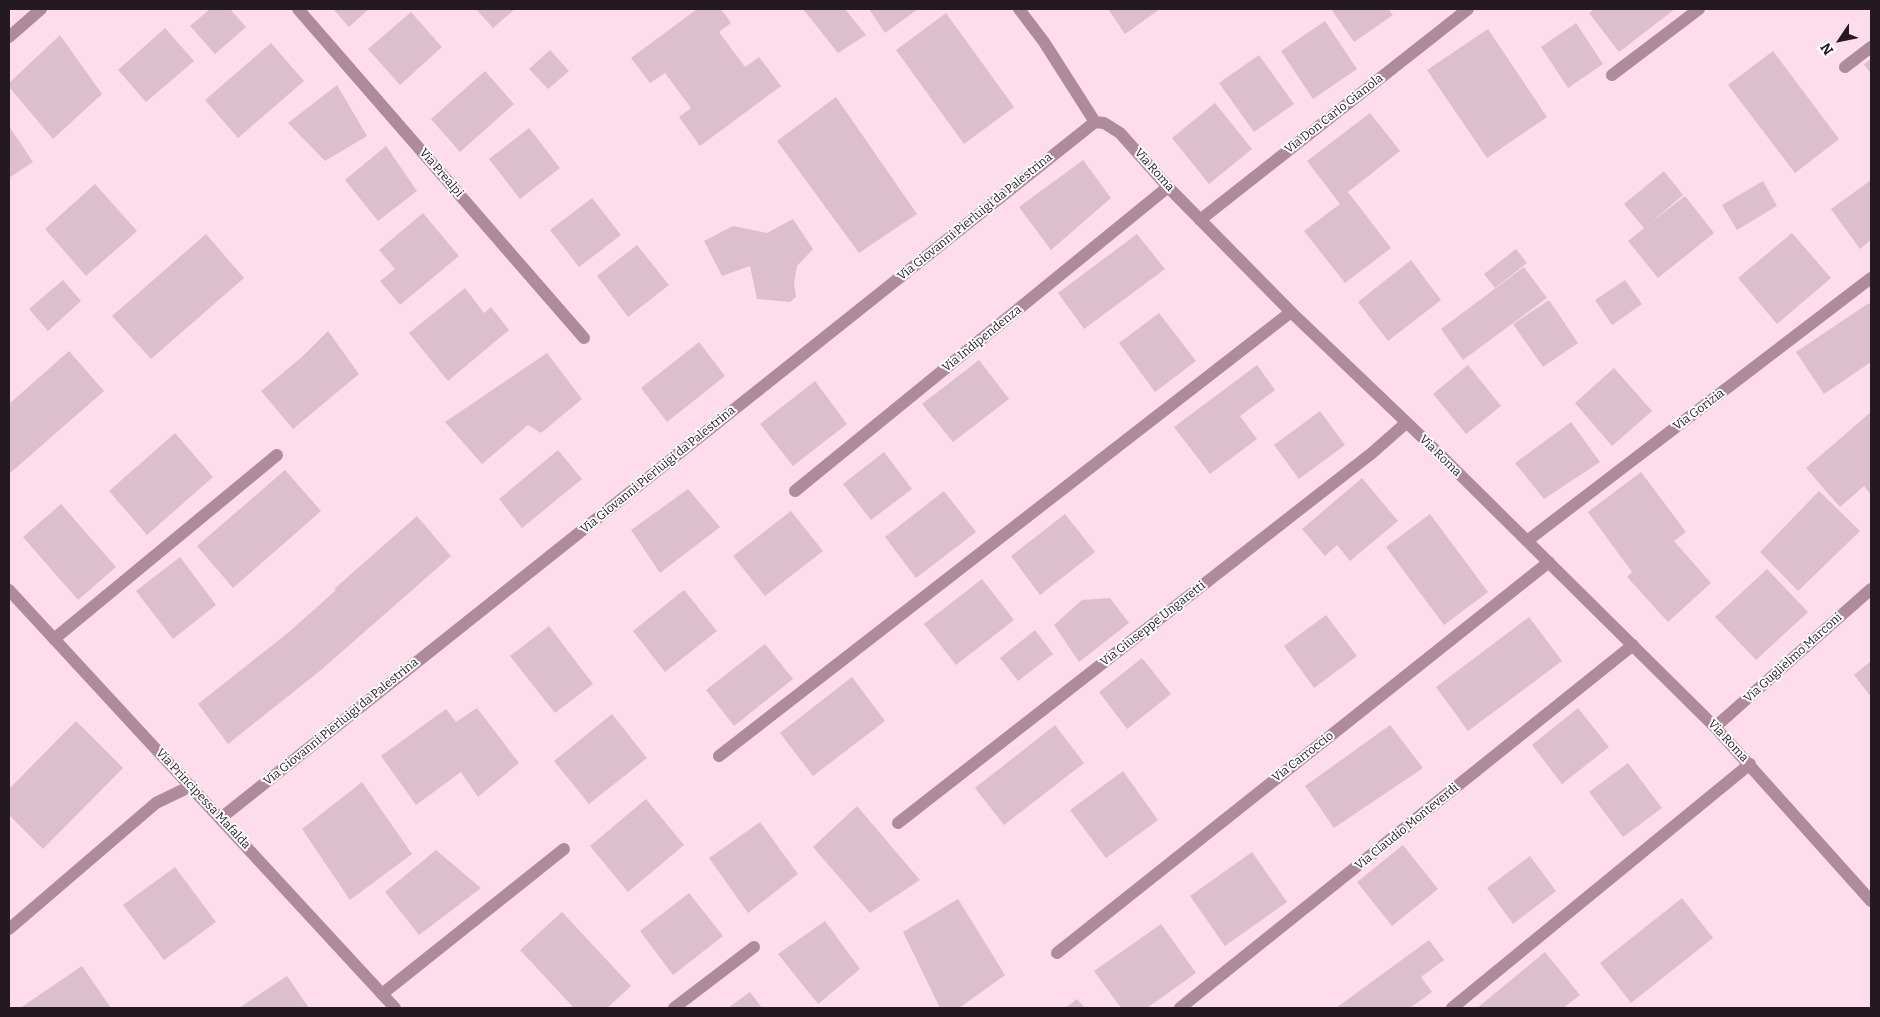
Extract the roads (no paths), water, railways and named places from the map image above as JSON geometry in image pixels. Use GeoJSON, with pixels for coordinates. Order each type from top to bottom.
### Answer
{"type":"FeatureCollection","features":[{"type":"Feature","properties":{"kind":"street"},"geometry":{"type":"LineString","coordinates":[[9,37],[41,9]]}},
{"type":"Feature","properties":{"kind":"street","name":"Via Prealpi"},"geometry":{"type":"LineString","coordinates":[[298,9],[584,338]]}},
{"type":"Feature","properties":{"kind":"street"},"geometry":{"type":"LineString","coordinates":[[1019,9],[1044,42],[1095,122]]}},
{"type":"Feature","properties":{"kind":"street","name":"Via Don Carlo Gianola"},"geometry":{"type":"LineString","coordinates":[[1200,220],[1468,9]]}},
{"type":"Feature","properties":{"kind":"street"},"geometry":{"type":"LineString","coordinates":[[1612,75],[1699,9]]}},
{"type":"Feature","properties":{"kind":"street"},"geometry":{"type":"LineString","coordinates":[[1845,67],[1871,48]]}},
{"type":"Feature","properties":{"kind":"street","name":"Via Roma"},"geometry":{"type":"LineString","coordinates":[[1095,122],[1104,123],[1120,133],[1168,187],[1291,312],[1406,422],[1715,727],[1871,901]]}},
{"type":"Feature","properties":{"kind":"street","name":"Via Giovanni Pierluigi da Palestrina"},"geometry":{"type":"LineString","coordinates":[[221,818],[1095,122]]}},
{"type":"Feature","properties":{"kind":"street","name":"Via Indipendenza"},"geometry":{"type":"LineString","coordinates":[[795,491],[1168,187]]}},
{"type":"Feature","properties":{"kind":"street","name":"Via Gorizia"},"geometry":{"type":"LineString","coordinates":[[1527,541],[1871,278]]}},
{"type":"Feature","properties":{"kind":"street"},"geometry":{"type":"LineString","coordinates":[[719,756],[1291,312]]}},
{"type":"Feature","properties":{"kind":"street","name":"Via Giuseppe Ungaretti"},"geometry":{"type":"LineString","coordinates":[[898,823],[1372,453],[1406,422]]}},
{"type":"Feature","properties":{"kind":"street"},"geometry":{"type":"LineString","coordinates":[[54,639],[277,455]]}},
{"type":"Feature","properties":{"kind":"street","name":"Via Carroccio"},"geometry":{"type":"LineString","coordinates":[[1057,953],[1549,562]]}},
{"type":"Feature","properties":{"kind":"street","name":"Via Guglielmo Marconi"},"geometry":{"type":"LineString","coordinates":[[1715,727],[1871,589]]}},
{"type":"Feature","properties":{"kind":"street","name":"Via Principessa Mafalda"},"geometry":{"type":"LineString","coordinates":[[9,590],[221,818],[393,1008]]}},
{"type":"Feature","properties":{"kind":"street","name":"Via Claudio Monteverdi"},"geometry":{"type":"LineString","coordinates":[[1180,1008],[1633,645]]}},
{"type":"Feature","properties":{"kind":"street"},"geometry":{"type":"LineString","coordinates":[[1452,1008],[1750,764]]}},
{"type":"Feature","properties":{"kind":"street"},"geometry":{"type":"LineString","coordinates":[[9,929],[156,803],[191,786]]}},
{"type":"Feature","properties":{"kind":"street"},"geometry":{"type":"LineString","coordinates":[[382,994],[564,849]]}},
{"type":"Feature","properties":{"kind":"street"},"geometry":{"type":"LineString","coordinates":[[674,1008],[754,947]]}}]}
